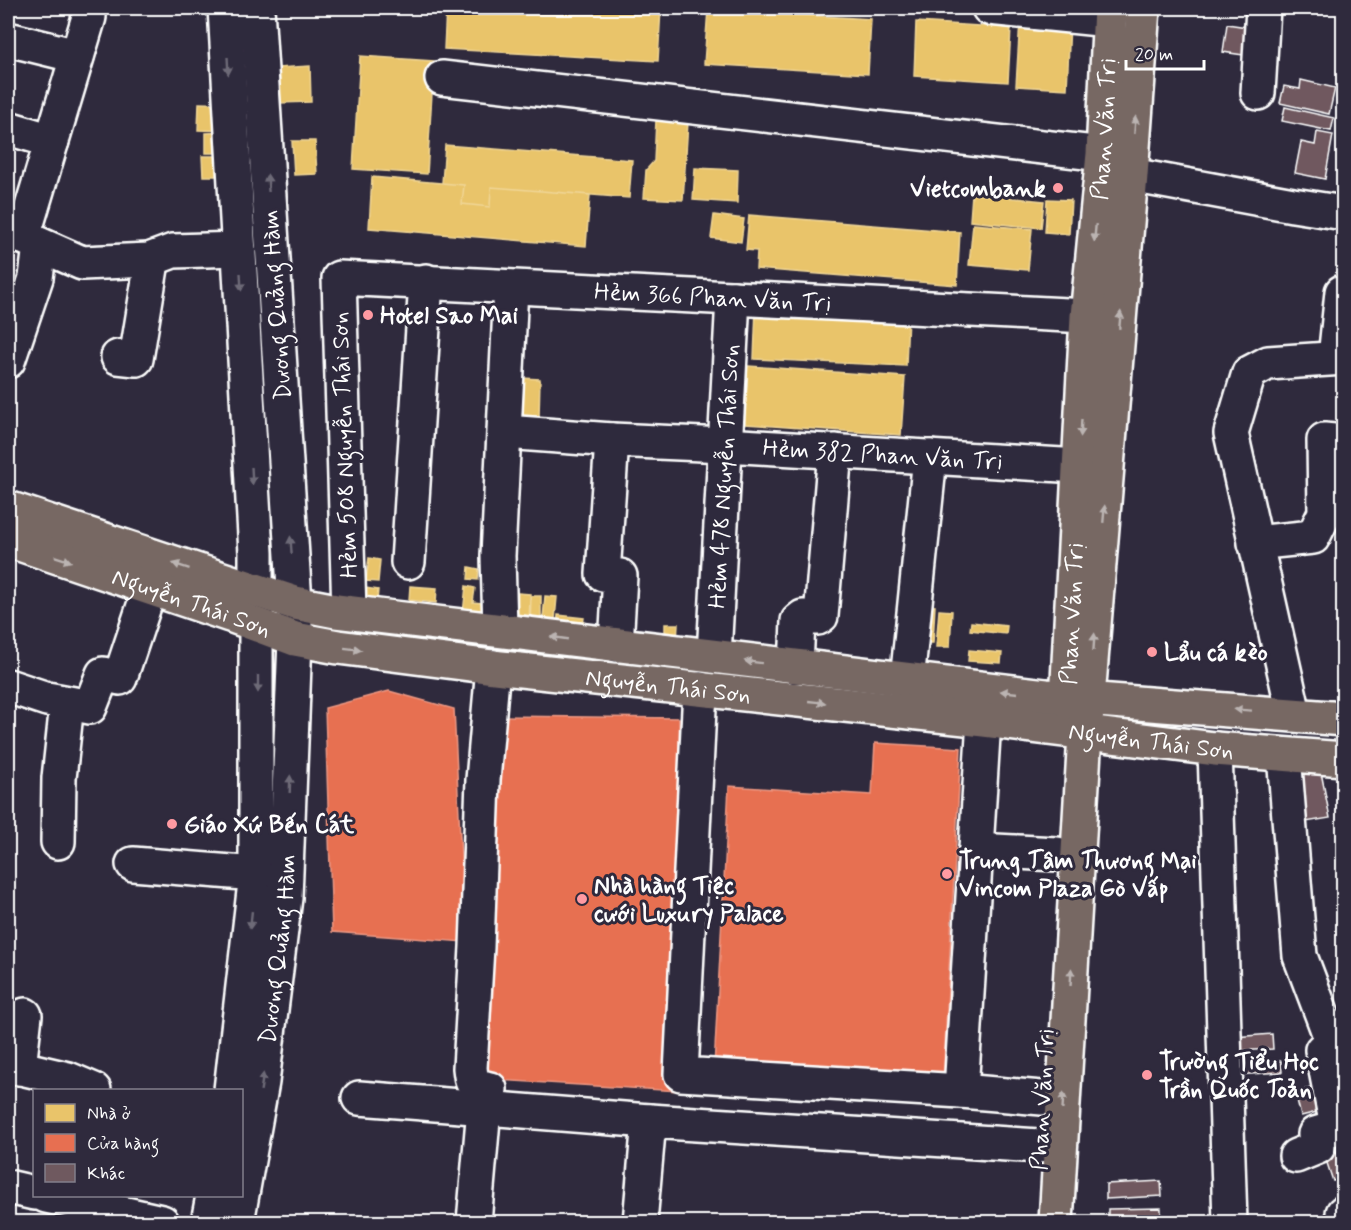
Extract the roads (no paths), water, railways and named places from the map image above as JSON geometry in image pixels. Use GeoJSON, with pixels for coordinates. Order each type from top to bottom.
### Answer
{"type":"FeatureCollection","features":[{"type":"Feature","properties":{"kind":"main road"},"geometry":{"type":"LineString","coordinates":[[1109,14],[1142,17]]}},
{"type":"Feature","properties":{"kind":"main road","name":"Phan Văn Trị"},"geometry":{"type":"LineString","coordinates":[[1078,699],[1079,466],[1088,316],[1103,154],[1109,14]]}},
{"type":"Feature","properties":{"kind":"main road","name":"Phan Văn Trị"},"geometry":{"type":"LineString","coordinates":[[1034,1222],[1050,1147],[1075,732],[1078,699],[1099,572],[1142,17]]}},
{"type":"Feature","properties":{"kind":"main road"},"geometry":{"type":"LineString","coordinates":[[1103,154],[1131,175]]}},
{"type":"Feature","properties":{"kind":"main road","name":"Nguyễn Thái Sơn"},"geometry":{"type":"LineString","coordinates":[[8,508],[295,603],[349,612],[907,681],[1078,699],[1344,719]]}},
{"type":"Feature","properties":{"kind":"main road","name":"Nguyễn Thái Sơn"},"geometry":{"type":"LineString","coordinates":[[8,540],[295,639],[338,647],[493,667],[984,720],[1215,749],[1344,759]]}},
{"type":"Feature","properties":{"kind":"main road","name":"Phan Văn Trị"},"geometry":{"type":"LineString","coordinates":[[1056,1222],[1050,1147],[1042,1098],[1058,854],[1075,732]]}},
{"type":"Feature","properties":{"kind":"street","name":"Dương Quảng Hàm"},"geometry":{"type":"LineString","coordinates":[[225,8],[258,591],[256,874],[231,1089]]}},
{"type":"Feature","properties":{"kind":"street","name":"Dương Quảng Hàm"},"geometry":{"type":"LineString","coordinates":[[243,1188],[262,1082],[285,898],[295,639],[295,603],[257,8]]}},
{"type":"Feature","properties":{"kind":"street"},"geometry":{"type":"LineString","coordinates":[[989,8],[1109,14]]}},
{"type":"Feature","properties":{"kind":"street"},"geometry":{"type":"LineString","coordinates":[[1258,93],[1263,8]]}},
{"type":"Feature","properties":{"kind":"street"},"geometry":{"type":"LineString","coordinates":[[8,361],[36,278],[24,238],[89,17]]}},
{"type":"Feature","properties":{"kind":"street"},"geometry":{"type":"LineString","coordinates":[[8,39],[77,56]]}},
{"type":"Feature","properties":{"kind":"street"},"geometry":{"type":"LineString","coordinates":[[442,78],[1103,154]]}},
{"type":"Feature","properties":{"kind":"street"},"geometry":{"type":"LineString","coordinates":[[8,128],[52,141]]}},
{"type":"Feature","properties":{"kind":"street"},"geometry":{"type":"LineString","coordinates":[[1131,175],[1344,213]]}},
{"type":"Feature","properties":{"kind":"street"},"geometry":{"type":"LineString","coordinates":[[24,238],[82,264],[149,260],[174,251],[239,249]]}},
{"type":"Feature","properties":{"kind":"street"},"geometry":{"type":"LineString","coordinates":[[118,357],[136,360],[151,268],[149,260]]}},
{"type":"Feature","properties":{"kind":"street","name":"Hẻm 366 Phan Văn Trị"},"geometry":{"type":"LineString","coordinates":[[339,278],[1088,316]]}},
{"type":"Feature","properties":{"kind":"street","name":"Hẻm 508 Nguyễn Thái Sơn"},"geometry":{"type":"LineString","coordinates":[[339,278],[349,612]]}},
{"type":"Feature","properties":{"kind":"street"},"geometry":{"type":"LineString","coordinates":[[408,562],[426,281]]}},
{"type":"Feature","properties":{"kind":"street"},"geometry":{"type":"LineString","coordinates":[[500,629],[498,556],[511,287]]}},
{"type":"Feature","properties":{"kind":"street"},"geometry":{"type":"LineString","coordinates":[[1294,714],[1231,433],[1249,373],[1268,363],[1339,358],[1342,292],[1344,292]]}},
{"type":"Feature","properties":{"kind":"street","name":"Hẻm 478 Nguyễn Thái Sơn"},"geometry":{"type":"LineString","coordinates":[[714,656],[733,297]]}},
{"type":"Feature","properties":{"kind":"street","name":"Hẻm 382 Phan Văn Trị"},"geometry":{"type":"LineString","coordinates":[[505,432],[1079,466]]}},
{"type":"Feature","properties":{"kind":"street"},"geometry":{"type":"LineString","coordinates":[[612,440],[603,574],[620,576],[616,645]]}},
{"type":"Feature","properties":{"kind":"street"},"geometry":{"type":"LineString","coordinates":[[1255,543],[1313,537],[1334,514],[1324,440],[1344,442]]}},
{"type":"Feature","properties":{"kind":"street"},"geometry":{"type":"LineString","coordinates":[[796,667],[798,621],[803,617],[818,618],[821,616],[835,451]]}},
{"type":"Feature","properties":{"kind":"street"},"geometry":{"type":"LineString","coordinates":[[907,681],[930,457]]}},
{"type":"Feature","properties":{"kind":"street"},"geometry":{"type":"LineString","coordinates":[[8,686],[47,699],[90,707],[103,674],[120,678],[150,588]]}},
{"type":"Feature","properties":{"kind":"street"},"geometry":{"type":"LineString","coordinates":[[474,1222],[487,1098],[471,1081],[470,1068],[483,780],[493,667]]}},
{"type":"Feature","properties":{"kind":"street"},"geometry":{"type":"LineString","coordinates":[[700,689],[681,1074],[1042,1098]]}},
{"type":"Feature","properties":{"kind":"street"},"geometry":{"type":"LineString","coordinates":[[58,842],[59,778],[67,704]]}},
{"type":"Feature","properties":{"kind":"street"},"geometry":{"type":"LineString","coordinates":[[961,1091],[984,720]]}},
{"type":"Feature","properties":{"kind":"street"},"geometry":{"type":"LineString","coordinates":[[1215,749],[1230,1222]]}},
{"type":"Feature","properties":{"kind":"street"},"geometry":{"type":"LineString","coordinates":[[1284,755],[1300,956],[1338,1040],[1322,1050],[1340,1122],[1332,1129],[1315,1134],[1318,1147],[1296,1156]]}},
{"type":"Feature","properties":{"kind":"street"},"geometry":{"type":"LineString","coordinates":[[976,850],[1058,854]]}},
{"type":"Feature","properties":{"kind":"street"},"geometry":{"type":"LineString","coordinates":[[133,864],[256,874]]}},
{"type":"Feature","properties":{"kind":"street"},"geometry":{"type":"LineString","coordinates":[[25,1015],[13,1066],[69,1079],[92,1089]]}},
{"type":"Feature","properties":{"kind":"street"},"geometry":{"type":"LineString","coordinates":[[359,1098],[487,1098],[649,1121],[1050,1147]]}},
{"type":"Feature","properties":{"kind":"street"},"geometry":{"type":"LineString","coordinates":[[640,1222],[649,1121]]}},
{"type":"Feature","properties":{"kind":"street"},"geometry":{"type":"LineString","coordinates":[[8,1187],[33,1193]]}},
{"type":"Feature","properties":{"kind":"street"},"geometry":{"type":"LineString","coordinates":[[50,1197],[162,1222]]}},
{"type":"Feature","properties":{"kind":"street"},"geometry":{"type":"LineString","coordinates":[[208,1222],[213,1197]]}},
{"type":"Feature","properties":{"kind":"street","name":"Dương Quảng Hàm"},"geometry":{"type":"LineString","coordinates":[[237,1222],[241,1197]]}},
{"type":"Feature","properties":{"kind":"place","name":"Vietcombank"},"geometry":{"type":"Point","coordinates":[1058,188]}},
{"type":"Feature","properties":{"kind":"place","name":"Hotel Sao Mai"},"geometry":{"type":"Point","coordinates":[368,315]}},
{"type":"Feature","properties":{"kind":"place","name":"Lẩu cá kèo"},"geometry":{"type":"Point","coordinates":[1152,652]}},
{"type":"Feature","properties":{"kind":"place","name":"Giáo Xứ Bến Cát"},"geometry":{"type":"Point","coordinates":[172,824]}},
{"type":"Feature","properties":{"kind":"place","name":"Trung Tâm Thương Mại Vincom Plaza Gò Vấp"},"geometry":{"type":"Point","coordinates":[947,874]}},
{"type":"Feature","properties":{"kind":"place","name":"Nhà hàng Tiệc cưới Luxury Palace"},"geometry":{"type":"Point","coordinates":[582,899]}},
{"type":"Feature","properties":{"kind":"place","name":"Trường Tiểu Học Trần Quốc Toản"},"geometry":{"type":"Point","coordinates":[1147,1075]}}]}
